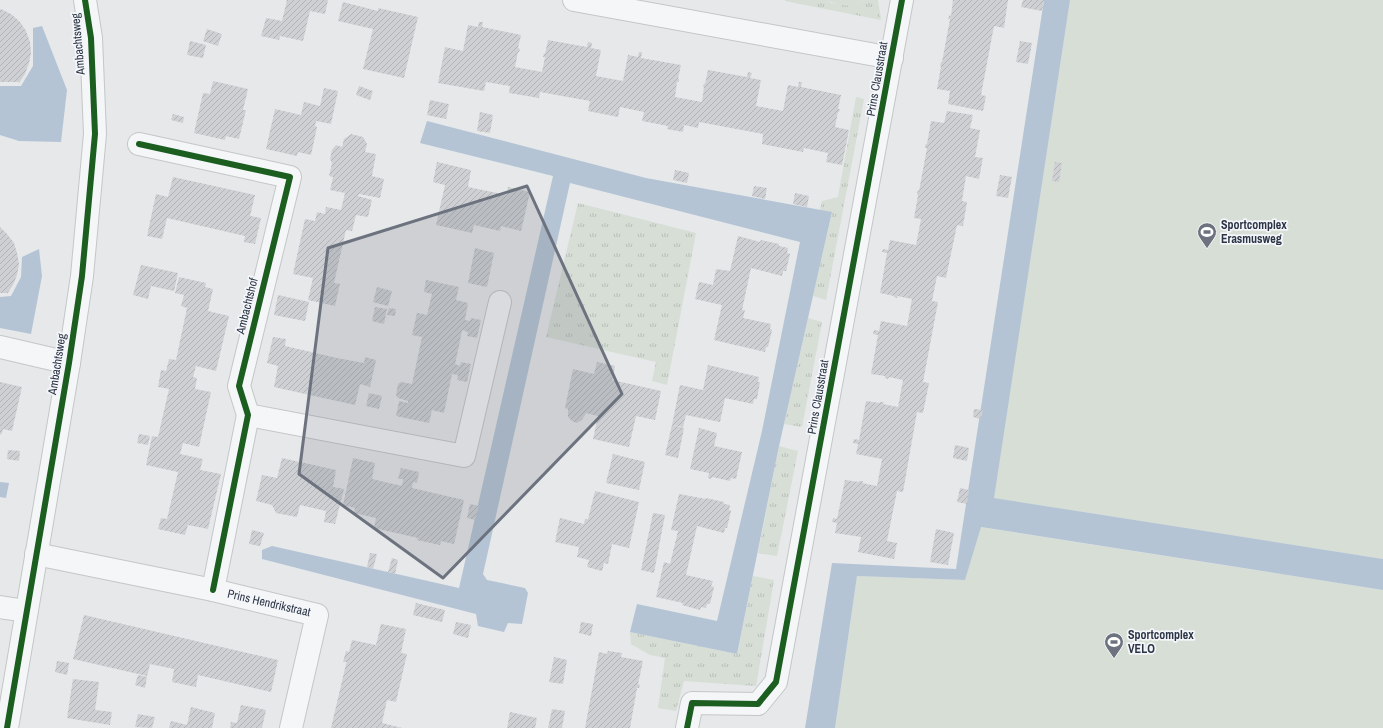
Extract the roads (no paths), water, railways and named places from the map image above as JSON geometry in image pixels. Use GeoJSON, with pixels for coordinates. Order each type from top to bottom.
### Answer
{"type":"FeatureCollection","features":[{"type":"Feature","properties":{"kind":"street","name":"Ambachtsweg"},"geometry":{"type":"LineString","coordinates":[[7,728],[69,364],[82,276],[94,134],[91,38],[85,0]]}},
{"type":"Feature","properties":{"kind":"street","name":"Prins Clausstraat"},"geometry":{"type":"LineString","coordinates":[[574,0],[892,58]]}},
{"type":"Feature","properties":{"kind":"street","name":"Prins Clausstraat"},"geometry":{"type":"LineString","coordinates":[[687,728],[692,703],[758,704],[776,682],[902,0]]}},
{"type":"Feature","properties":{"kind":"street","name":"Ambachtshof"},"geometry":{"type":"LineString","coordinates":[[139,144],[290,177],[239,386],[248,415],[213,590]]}},
{"type":"Feature","properties":{"kind":"street"},"geometry":{"type":"LineString","coordinates":[[248,415],[464,456],[500,302]]}},
{"type":"Feature","properties":{"kind":"street","name":"Ambachtsweg"},"geometry":{"type":"LineString","coordinates":[[0,347],[69,364]]}},
{"type":"Feature","properties":{"kind":"street","name":"Prins Hendrikstraat"},"geometry":{"type":"LineString","coordinates":[[36,554],[213,590],[317,615],[291,728]]}},
{"type":"Feature","properties":{"kind":"street"},"geometry":{"type":"LineString","coordinates":[[0,607],[26,611]]}},
{"type":"Feature","properties":{"kind":"water"},"geometry":{"type":"Polygon","coordinates":[[[1044,0],[1070,0],[994,498],[1383,559],[1383,590],[981,527],[965,580],[857,576],[835,728],[805,728],[832,563],[956,569],[1044,0]]]}},
{"type":"Feature","properties":{"kind":"water"},"geometry":{"type":"Polygon","coordinates":[[[42,26],[67,90],[61,142],[19,141],[0,135],[0,86],[21,86],[33,66],[33,28],[42,26]]]}},
{"type":"Feature","properties":{"kind":"water"},"geometry":{"type":"Polygon","coordinates":[[[427,121],[646,178],[832,212],[779,446],[737,654],[630,632],[637,604],[717,621],[762,431],[800,242],[570,183],[483,574],[487,580],[525,588],[528,593],[522,624],[508,623],[504,632],[478,626],[476,614],[262,559],[262,550],[272,546],[459,588],[553,176],[420,143],[427,121]]]}},
{"type":"Feature","properties":{"kind":"water"},"geometry":{"type":"Polygon","coordinates":[[[39,249],[42,276],[31,334],[0,328],[0,297],[11,296],[21,277],[22,257],[39,249]]]}},
{"type":"Feature","properties":{"kind":"water"},"geometry":{"type":"Polygon","coordinates":[[[0,482],[9,483],[6,498],[0,497],[0,482]]]}},
{"type":"Feature","properties":{"kind":"place","name":"Sportcomplex Erasmusweg"},"geometry":{"type":"Point","coordinates":[1207,249]}},
{"type":"Feature","properties":{"kind":"place","name":"Sportcomplex VELO"},"geometry":{"type":"Point","coordinates":[1114,659]}}]}
